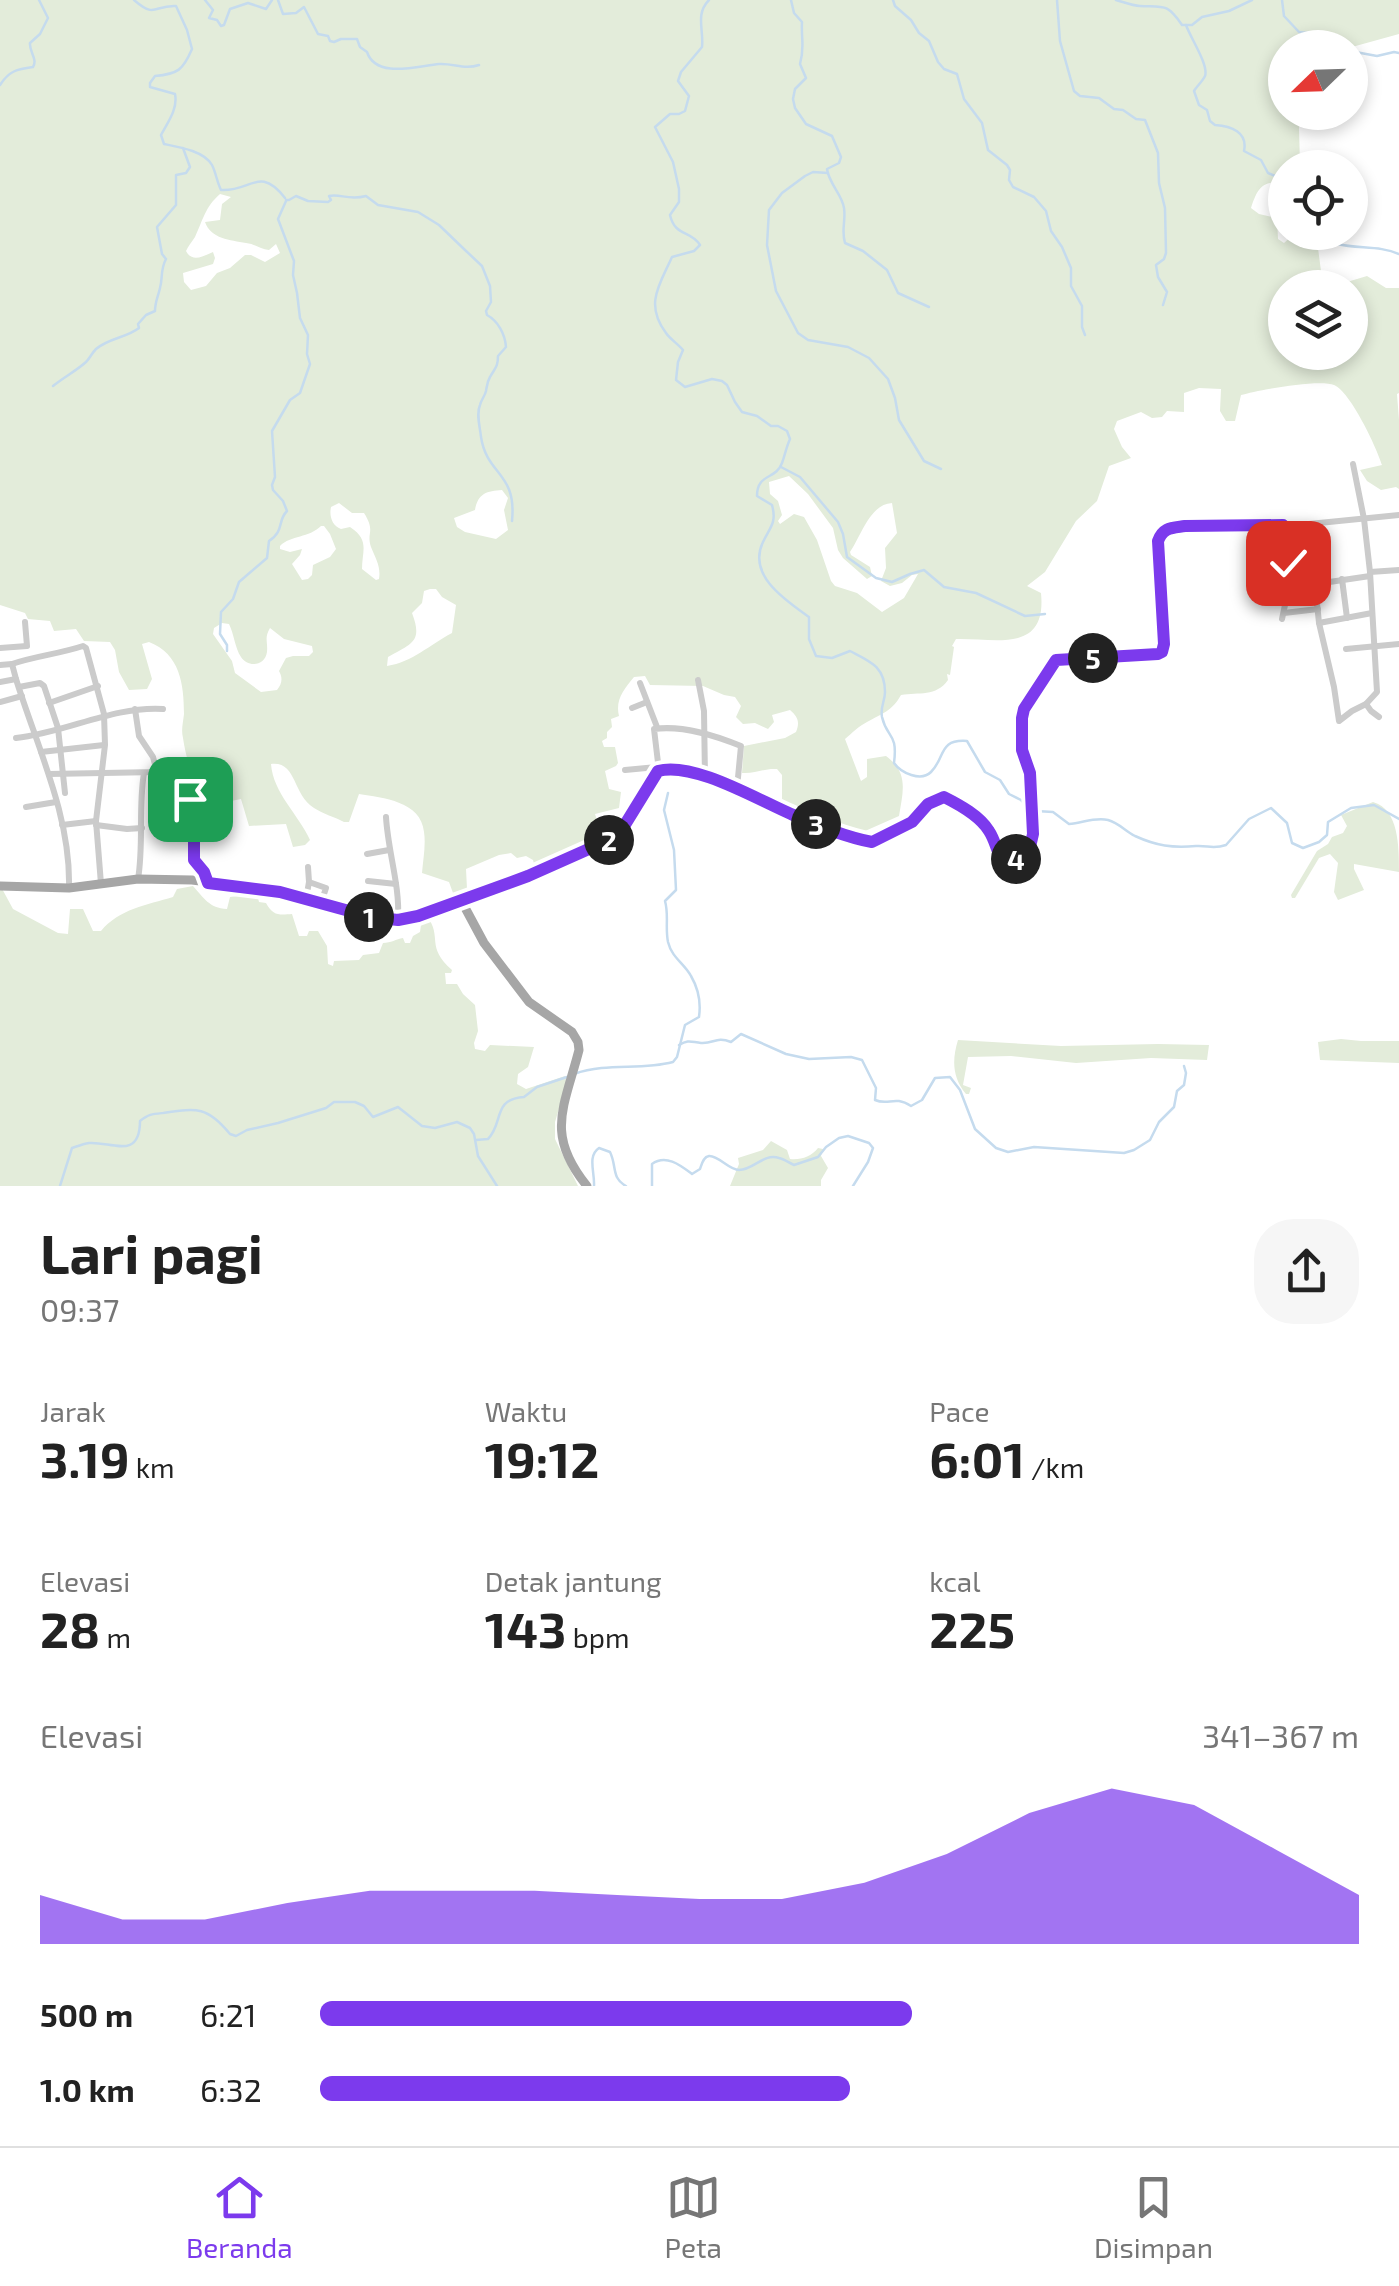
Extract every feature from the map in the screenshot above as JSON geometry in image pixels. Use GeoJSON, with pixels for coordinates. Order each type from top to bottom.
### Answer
{"type":"FeatureCollection","features":[{"type":"Feature","properties":{"kind":"main road"},"geometry":{"type":"LineString","coordinates":[[0,886],[70,888],[138,879],[192,880],[269,890],[371,917],[398,920],[462,902],[484,943],[529,1002],[575,1036],[579,1050],[560,1126],[566,1153],[587,1186]]}},
{"type":"Feature","properties":{"kind":"street"},"geometry":{"type":"LineString","coordinates":[[1309,524],[1319,623],[1339,721],[1377,692],[1370,574],[1353,464]]}},
{"type":"Feature","properties":{"kind":"street"},"geometry":{"type":"LineString","coordinates":[[626,770],[676,769],[737,788],[794,816],[872,842],[912,822],[928,804],[944,797],[984,824],[1006,866],[1030,847],[1033,834],[1030,769],[1022,750],[1022,718],[1052,664],[1058,660],[1158,654],[1164,649],[1158,541],[1162,532],[1185,526],[1309,524],[1399,515]]}},
{"type":"Feature","properties":{"kind":"street"},"geometry":{"type":"LineString","coordinates":[[1283,525],[1288,591],[1283,616],[1318,609]]}},
{"type":"Feature","properties":{"kind":"street"},"geometry":{"type":"LineString","coordinates":[[1316,584],[1399,570]]}},
{"type":"Feature","properties":{"kind":"street"},"geometry":{"type":"LineString","coordinates":[[1342,579],[1346,618]]}},
{"type":"Feature","properties":{"kind":"street"},"geometry":{"type":"LineString","coordinates":[[1319,623],[1372,612]]}},
{"type":"Feature","properties":{"kind":"street"},"geometry":{"type":"LineString","coordinates":[[25,622],[28,658]]}},
{"type":"Feature","properties":{"kind":"street"},"geometry":{"type":"LineString","coordinates":[[1346,649],[1399,644]]}},
{"type":"Feature","properties":{"kind":"street"},"geometry":{"type":"LineString","coordinates":[[0,648],[27,646]]}},
{"type":"Feature","properties":{"kind":"street"},"geometry":{"type":"LineString","coordinates":[[0,666],[84,646],[104,715],[105,746],[96,823],[101,884]]}},
{"type":"Feature","properties":{"kind":"street"},"geometry":{"type":"LineString","coordinates":[[12,664],[49,774],[70,866],[70,888]]}},
{"type":"Feature","properties":{"kind":"street"},"geometry":{"type":"LineString","coordinates":[[698,680],[705,778]]}},
{"type":"Feature","properties":{"kind":"street"},"geometry":{"type":"LineString","coordinates":[[0,682],[42,683],[58,728],[64,793]]}},
{"type":"Feature","properties":{"kind":"street"},"geometry":{"type":"LineString","coordinates":[[640,683],[657,727]]}},
{"type":"Feature","properties":{"kind":"street"},"geometry":{"type":"LineString","coordinates":[[50,703],[98,686]]}},
{"type":"Feature","properties":{"kind":"street"},"geometry":{"type":"LineString","coordinates":[[0,702],[22,696]]}},
{"type":"Feature","properties":{"kind":"street"},"geometry":{"type":"LineString","coordinates":[[632,708],[647,702]]}},
{"type":"Feature","properties":{"kind":"street"},"geometry":{"type":"LineString","coordinates":[[1366,704],[1379,717]]}},
{"type":"Feature","properties":{"kind":"street"},"geometry":{"type":"LineString","coordinates":[[135,710],[139,736],[158,771]]}},
{"type":"Feature","properties":{"kind":"street"},"geometry":{"type":"LineString","coordinates":[[16,738],[104,715],[164,710]]}},
{"type":"Feature","properties":{"kind":"street"},"geometry":{"type":"LineString","coordinates":[[657,727],[704,733],[741,746],[737,788]]}},
{"type":"Feature","properties":{"kind":"street"},"geometry":{"type":"LineString","coordinates":[[462,902],[618,836],[658,769],[654,730],[657,727]]}},
{"type":"Feature","properties":{"kind":"street"},"geometry":{"type":"LineString","coordinates":[[41,752],[105,746]]}},
{"type":"Feature","properties":{"kind":"street"},"geometry":{"type":"LineString","coordinates":[[49,774],[158,771],[172,778],[194,777],[190,806],[194,860],[208,883]]}},
{"type":"Feature","properties":{"kind":"street"},"geometry":{"type":"LineString","coordinates":[[138,879],[144,773]]}},
{"type":"Feature","properties":{"kind":"street"},"geometry":{"type":"LineString","coordinates":[[26,807],[56,802]]}},
{"type":"Feature","properties":{"kind":"street"},"geometry":{"type":"LineString","coordinates":[[386,817],[398,920]]}},
{"type":"Feature","properties":{"kind":"street"},"geometry":{"type":"LineString","coordinates":[[62,826],[96,823],[142,828]]}},
{"type":"Feature","properties":{"kind":"street"},"geometry":{"type":"LineString","coordinates":[[367,854],[389,850]]}},
{"type":"Feature","properties":{"kind":"street"},"geometry":{"type":"LineString","coordinates":[[306,899],[308,866]]}},
{"type":"Feature","properties":{"kind":"street"},"geometry":{"type":"LineString","coordinates":[[368,881],[396,884]]}},
{"type":"Feature","properties":{"kind":"street"},"geometry":{"type":"LineString","coordinates":[[309,882],[326,888],[320,904]]}},
{"type":"Feature","properties":{"kind":"green space"},"geometry":{"type":"Polygon","coordinates":[[[0,0],[1399,0],[1399,34],[1368,43],[1368,30],[1268,30],[1268,130],[1299,130],[1300,150],[1268,150],[1268,184],[1256,195],[1251,208],[1268,216],[1268,250],[1318,250],[1321,270],[1268,270],[1268,370],[1368,370],[1368,277],[1386,288],[1399,288],[1399,489],[1381,490],[1367,481],[1360,470],[1382,465],[1355,408],[1334,385],[1302,384],[1241,395],[1235,421],[1226,421],[1220,411],[1221,389],[1199,388],[1184,393],[1184,412],[1167,411],[1162,417],[1152,418],[1141,412],[1117,421],[1114,429],[1131,458],[1109,466],[1097,501],[1076,521],[1045,572],[1027,586],[1041,593],[1036,626],[1016,638],[956,639],[950,675],[947,674],[943,685],[933,691],[901,695],[891,708],[845,739],[861,781],[867,777],[867,759],[886,756],[898,769],[903,783],[899,816],[856,835],[782,803],[782,775],[777,769],[742,773],[744,746],[796,732],[798,720],[790,710],[772,715],[774,722],[768,729],[755,723],[743,724],[736,717],[741,706],[735,697],[703,686],[650,685],[645,676],[634,677],[619,700],[619,716],[611,719],[612,727],[602,741],[604,747],[615,747],[618,763],[605,771],[609,789],[621,792],[619,808],[595,814],[603,839],[611,837],[612,843],[580,844],[559,860],[560,865],[537,876],[533,860],[526,856],[499,855],[466,869],[467,889],[453,893],[449,882],[422,873],[425,842],[421,822],[399,803],[359,794],[349,822],[344,822],[314,808],[286,768],[271,764],[281,794],[310,840],[293,847],[286,824],[249,826],[241,799],[201,799],[182,735],[181,681],[168,654],[149,642],[142,644],[152,679],[147,689],[129,690],[110,642],[84,641],[76,629],[54,631],[50,621],[28,619],[25,613],[0,605],[0,0]],[[220,194],[186,251],[195,258],[213,252],[215,258],[213,264],[183,273],[191,290],[206,286],[217,273],[245,255],[265,262],[280,253],[276,244],[269,250],[212,232],[205,222],[220,220],[222,204],[231,197],[220,194]],[[789,476],[769,482],[770,494],[778,501],[782,515],[778,521],[780,524],[794,514],[804,517],[835,586],[857,593],[882,612],[904,598],[918,574],[890,586],[881,581],[886,568],[885,548],[897,533],[892,503],[872,515],[850,552],[870,567],[872,576],[867,579],[843,558],[833,528],[808,494],[789,476]],[[502,490],[484,494],[475,510],[454,518],[457,527],[496,539],[508,530],[504,510],[508,498],[502,490]],[[339,503],[331,507],[335,526],[350,527],[360,537],[364,546],[362,569],[379,579],[364,513],[352,513],[339,503]],[[321,526],[280,546],[290,552],[302,549],[292,564],[302,580],[312,575],[313,565],[330,557],[336,549],[330,534],[321,526]],[[436,589],[424,591],[422,603],[412,613],[416,636],[388,657],[387,666],[413,657],[452,633],[456,605],[436,589]],[[229,624],[214,628],[213,634],[232,661],[235,673],[261,692],[279,688],[279,671],[286,658],[309,656],[313,652],[312,646],[284,639],[270,628],[266,657],[252,664],[241,657],[229,624]]]}},
{"type":"Feature","properties":{"kind":"green space"},"geometry":{"type":"Polygon","coordinates":[[[1373,802],[1382,806],[1393,821],[1399,872],[1354,864],[1364,890],[1338,900],[1334,892],[1338,863],[1330,854],[1319,858],[1292,898],[1317,851],[1343,833],[1347,826],[1341,815],[1373,802]]]}},
{"type":"Feature","properties":{"kind":"green space"},"geometry":{"type":"Polygon","coordinates":[[[0,885],[13,909],[58,933],[68,934],[70,909],[83,909],[93,931],[101,931],[125,913],[173,897],[177,889],[193,886],[211,904],[227,909],[230,897],[237,896],[240,890],[256,890],[259,902],[266,903],[274,912],[292,914],[299,936],[318,931],[327,946],[328,964],[333,966],[334,961],[359,960],[363,955],[379,953],[383,943],[403,938],[410,943],[420,932],[422,918],[427,916],[439,955],[452,970],[445,973],[446,984],[457,984],[475,1005],[475,1049],[485,1051],[490,1045],[534,1047],[528,1067],[518,1074],[517,1084],[526,1089],[565,1076],[555,1139],[578,1186],[0,1186],[0,885]]]}},
{"type":"Feature","properties":{"kind":"green space"},"geometry":{"type":"Polygon","coordinates":[[[958,1040],[1061,1046],[1209,1045],[1207,1060],[1151,1058],[1076,1063],[1011,1056],[968,1057],[963,1085],[971,1088],[966,1094],[954,1068],[958,1040]]]}},
{"type":"Feature","properties":{"kind":"green space"},"geometry":{"type":"Polygon","coordinates":[[[1399,1041],[1399,1063],[1320,1060],[1318,1042],[1399,1041]]]}},
{"type":"Feature","properties":{"kind":"green space"},"geometry":{"type":"Polygon","coordinates":[[[771,1141],[787,1150],[790,1159],[823,1149],[821,1156],[828,1168],[821,1186],[730,1186],[738,1158],[763,1150],[771,1141]]]}},
{"type":"Feature","properties":{"kind":"waterway"},"geometry":{"type":"LineString","coordinates":[[0,85],[14,72],[33,67],[30,43],[48,18],[39,0]]}},
{"type":"Feature","properties":{"kind":"waterway"},"geometry":{"type":"LineString","coordinates":[[134,0],[151,10],[176,6],[192,49],[179,70],[155,76],[150,83],[150,87],[175,94],[174,110],[161,135],[164,144],[191,150],[208,160],[221,190],[261,181],[285,198]]}},
{"type":"Feature","properties":{"kind":"waterway"},"geometry":{"type":"LineString","coordinates":[[205,0],[213,10],[209,18],[221,26],[230,9],[248,3],[266,9],[272,0]]}},
{"type":"Feature","properties":{"kind":"waterway"},"geometry":{"type":"LineString","coordinates":[[278,0],[283,14],[296,13],[304,7],[318,34],[328,36],[330,41],[357,39],[379,66],[398,69],[479,65]]}},
{"type":"Feature","properties":{"kind":"waterway"},"geometry":{"type":"LineString","coordinates":[[709,0],[701,17],[702,47],[678,81],[689,96],[685,111],[670,114],[655,127],[673,162],[679,189],[679,202],[670,215],[672,222],[700,245],[694,251],[672,257],[656,294],[659,323],[683,350],[676,380],[685,387],[712,379],[722,381],[742,412],[787,431],[790,439],[782,463],[758,489],[757,496],[772,505],[774,516],[759,554],[760,565],[771,586],[809,617],[809,639],[816,656],[832,658],[850,651],[879,670],[885,692],[882,717],[893,741],[894,763],[911,775],[927,775],[947,746],[967,741],[985,772],[1000,780],[1009,794],[1029,808]]}},
{"type":"Feature","properties":{"kind":"waterway"},"geometry":{"type":"LineString","coordinates":[[791,0],[794,13],[802,22],[800,64],[806,78],[795,89],[793,99],[806,124],[832,136],[841,157],[839,163],[827,169],[843,203],[845,243],[863,251],[887,270],[898,293],[929,307]]}},
{"type":"Feature","properties":{"kind":"waterway"},"geometry":{"type":"LineString","coordinates":[[893,0],[929,41],[944,69],[957,74],[964,99],[982,123],[988,150],[1007,165],[1013,187],[1034,197],[1046,211],[1051,231],[1071,268],[1071,286],[1082,306],[1085,335]]}},
{"type":"Feature","properties":{"kind":"waterway"},"geometry":{"type":"LineString","coordinates":[[1057,0],[1060,41],[1074,91],[1145,120],[1158,153],[1166,253],[1156,265],[1167,292],[1163,305]]}},
{"type":"Feature","properties":{"kind":"waterway"},"geometry":{"type":"LineString","coordinates":[[1116,0],[1164,8],[1182,25],[1192,25],[1202,17],[1229,11],[1252,0]]}},
{"type":"Feature","properties":{"kind":"waterway"},"geometry":{"type":"LineString","coordinates":[[1282,0],[1284,16],[1297,30]]}},
{"type":"Feature","properties":{"kind":"waterway"},"geometry":{"type":"LineString","coordinates":[[1186,25],[1205,71],[1194,91],[1199,105],[1207,110],[1215,125],[1241,135],[1244,151],[1261,160],[1268,173]]}},
{"type":"Feature","properties":{"kind":"waterway"},"geometry":{"type":"LineString","coordinates":[[1368,54],[1399,53]]}},
{"type":"Feature","properties":{"kind":"waterway"},"geometry":{"type":"LineString","coordinates":[[53,386],[86,362],[96,349],[139,328],[146,315],[155,311],[166,259],[157,227],[176,205],[176,175],[186,173],[190,167],[183,148]]}},
{"type":"Feature","properties":{"kind":"waterway"},"geometry":{"type":"LineString","coordinates":[[828,173],[805,176],[782,193],[769,210],[767,245],[776,291],[798,333],[808,340],[848,347],[869,358],[888,379],[899,420],[924,461],[941,469]]}},
{"type":"Feature","properties":{"kind":"waterway"},"geometry":{"type":"LineString","coordinates":[[286,200],[296,196],[328,202],[333,195],[366,196],[378,205],[418,212],[439,225],[482,266],[490,286],[487,315],[500,328],[506,347],[488,380],[479,421],[484,450],[510,493],[512,521]]}},
{"type":"Feature","properties":{"kind":"waterway"},"geometry":{"type":"LineString","coordinates":[[227,651],[220,634],[221,612],[233,599],[239,582],[267,558],[269,541],[287,511],[272,485],[272,431],[290,400],[300,393],[310,364],[308,335],[300,318],[293,275],[294,261],[278,219],[286,201]]}},
{"type":"Feature","properties":{"kind":"waterway"},"geometry":{"type":"LineString","coordinates":[[1368,248],[1399,254]]}},
{"type":"Feature","properties":{"kind":"waterway"},"geometry":{"type":"LineString","coordinates":[[781,467],[800,477],[838,522],[847,557],[876,578],[892,582],[924,570],[944,587],[976,593],[1025,616],[1045,614]]}},
{"type":"Feature","properties":{"kind":"waterway"},"geometry":{"type":"LineString","coordinates":[[574,1074],[673,1062],[685,1025],[699,1017],[695,986],[672,952],[667,937],[665,901],[676,890],[674,850],[664,810],[668,793]]}},
{"type":"Feature","properties":{"kind":"waterway"},"geometry":{"type":"LineString","coordinates":[[1036,811],[1053,812],[1069,824],[1108,820],[1143,839],[1179,847],[1226,845],[1249,819],[1271,808],[1287,823],[1292,843],[1303,848],[1319,842],[1327,835],[1328,822],[1351,808],[1374,805],[1399,819]]}},
{"type":"Feature","properties":{"kind":"waterway"},"geometry":{"type":"LineString","coordinates":[[679,1045],[688,1041],[731,1042],[741,1034],[786,1054],[809,1059],[851,1057],[862,1060],[876,1088],[875,1100],[900,1101],[911,1106],[922,1100],[935,1078],[950,1077],[960,1090],[975,1129],[996,1148],[1008,1152],[1034,1147],[1124,1153],[1134,1150],[1150,1140],[1159,1122],[1174,1107],[1177,1091],[1184,1085],[1184,1066]]}},
{"type":"Feature","properties":{"kind":"waterway"},"geometry":{"type":"LineString","coordinates":[[476,1140],[488,1139],[493,1133],[507,1102],[567,1077]]}},
{"type":"Feature","properties":{"kind":"waterway"},"geometry":{"type":"LineString","coordinates":[[60,1186],[72,1148],[89,1143],[129,1145],[139,1133],[140,1121],[151,1115],[201,1111],[236,1136],[326,1108],[334,1102],[355,1102],[373,1117],[398,1107],[422,1126],[435,1128],[457,1122],[470,1128],[478,1156],[497,1186]]}},
{"type":"Feature","properties":{"kind":"waterway"},"geometry":{"type":"LineString","coordinates":[[652,1186],[652,1164],[657,1161],[673,1162],[692,1174],[709,1156],[739,1170],[773,1157],[794,1165],[818,1157],[826,1147],[848,1136],[873,1148],[853,1186]]}},
{"type":"Feature","properties":{"kind":"waterway"},"geometry":{"type":"LineString","coordinates":[[594,1186],[592,1160],[599,1148],[610,1152],[616,1175],[626,1186]]}},
{"type":"Feature","properties":{"kind":"route"},"geometry":{"type":"LineString","coordinates":[[190,799],[194,860],[208,883],[280,892],[371,917],[398,920],[462,902],[618,836],[658,771],[671,768],[737,788],[794,816],[872,842],[912,822],[928,804],[944,797],[984,824],[1002,862],[1008,866],[1030,847],[1033,834],[1030,769],[1022,750],[1024,709],[1056,660],[1162,652],[1158,541],[1162,532],[1185,526],[1283,525],[1288,563]]}}]}
